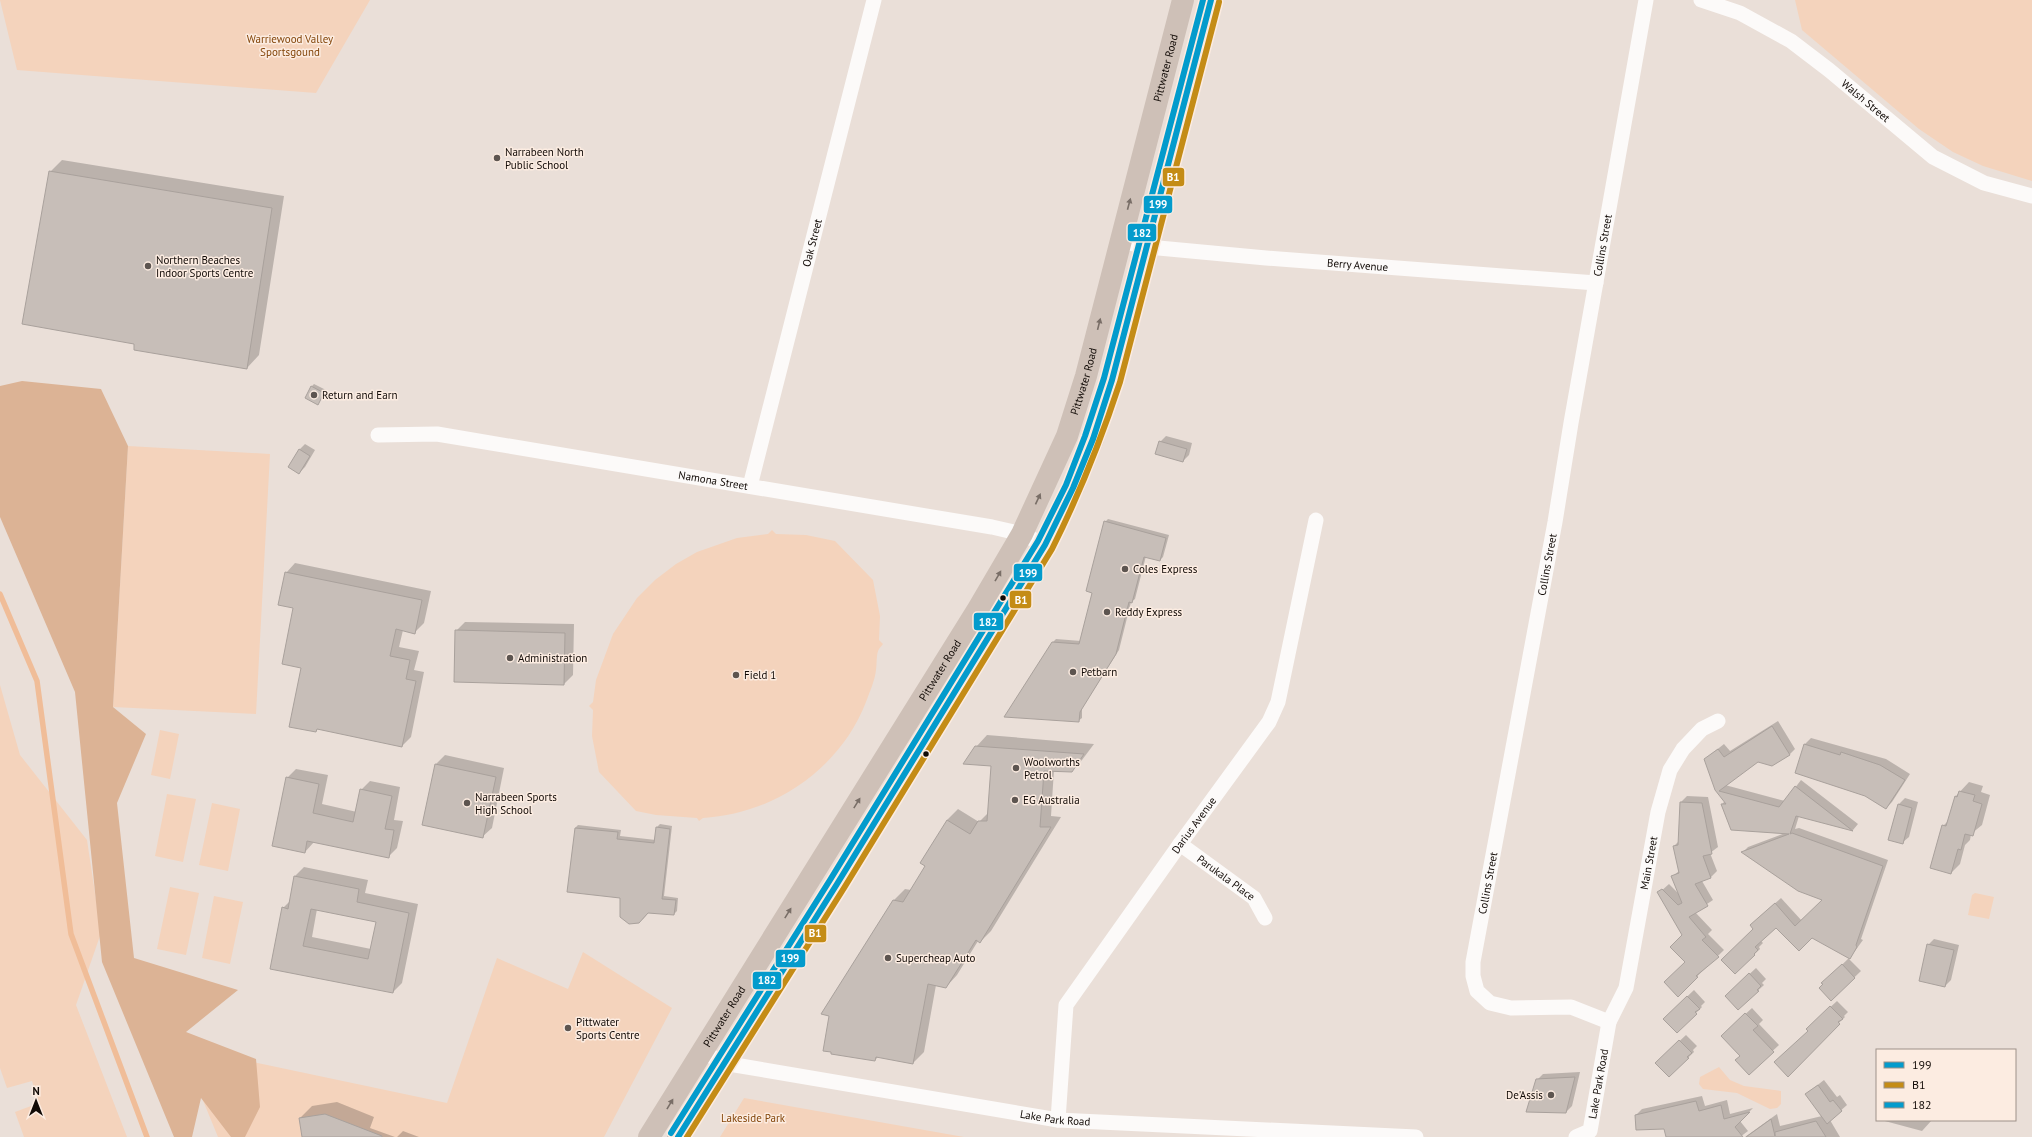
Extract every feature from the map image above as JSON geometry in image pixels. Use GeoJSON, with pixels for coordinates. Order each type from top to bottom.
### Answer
{"type":"FeatureCollection","features":[{"type":"Feature","properties":{"kind":"highway","name":"Pittwater Road"},"geometry":{"type":"LineString","coordinates":[[649,1137],[978,609],[1022,534],[1067,436],[1086,376],[1119,241],[1182,0]]}},
{"type":"Feature","properties":{"kind":"highway"},"geometry":{"type":"LineString","coordinates":[[678,1137],[723,1063],[837,884],[1045,545],[1073,488],[1093,439],[1114,373],[1211,0]]}},
{"type":"Feature","properties":{"kind":"street","name":"Oak Street"},"geometry":{"type":"LineString","coordinates":[[750,486],[874,0]]}},
{"type":"Feature","properties":{"kind":"street","name":"Collins Street"},"geometry":{"type":"LineString","coordinates":[[1609,1022],[1571,1008],[1511,1008],[1490,1003],[1477,991],[1473,976],[1473,962],[1554,530],[1571,423],[1646,0]]}},
{"type":"Feature","properties":{"kind":"street","name":"Walsh Street"},"geometry":{"type":"LineString","coordinates":[[1701,0],[1746,16],[1791,41],[1829,70],[1933,157],[1984,183],[2032,196]]}},
{"type":"Feature","properties":{"kind":"street","name":"Berry Avenue"},"geometry":{"type":"LineString","coordinates":[[1119,241],[1148,247],[1266,258],[1596,283]]}},
{"type":"Feature","properties":{"kind":"street","name":"Namona Street"},"geometry":{"type":"LineString","coordinates":[[378,435],[437,434],[992,527],[1022,534],[1045,545]]}},
{"type":"Feature","properties":{"kind":"street","name":"Darius Avenue"},"geometry":{"type":"LineString","coordinates":[[1058,1120],[1066,1005],[1180,844],[1269,722],[1278,702],[1316,520]]}},
{"type":"Feature","properties":{"kind":"street","name":"Main Street"},"geometry":{"type":"LineString","coordinates":[[1609,1022],[1626,988],[1658,812],[1670,770],[1688,744],[1702,729],[1718,721]]}},
{"type":"Feature","properties":{"kind":"street","name":"Parukala Place"},"geometry":{"type":"LineString","coordinates":[[1180,844],[1254,898],[1265,918]]}},
{"type":"Feature","properties":{"kind":"street","name":"Lake Park Road"},"geometry":{"type":"LineString","coordinates":[[1576,1137],[1590,1131],[1609,1022]]}},
{"type":"Feature","properties":{"kind":"street","name":"Lake Park Road"},"geometry":{"type":"LineString","coordinates":[[702,1051],[723,1063],[1058,1120],[1416,1137]]}},
{"type":"Feature","properties":{"kind":"green space","name":"Warriewood Valley Sportsgound"},"geometry":{"type":"Polygon","coordinates":[[[0,0],[370,0],[316,93],[17,70],[0,0]]]}},
{"type":"Feature","properties":{"kind":"green space"},"geometry":{"type":"Polygon","coordinates":[[[1795,0],[2032,0],[2032,181],[1983,166],[1953,152],[1919,129],[1802,30],[1795,0]]]}},
{"type":"Feature","properties":{"kind":"green space"},"geometry":{"type":"Polygon","coordinates":[[[128,446],[270,454],[256,714],[113,707],[128,446]]]}},
{"type":"Feature","properties":{"kind":"green space","name":"Field 1"},"geometry":{"type":"Polygon","coordinates":[[[772,530],[776,534],[806,535],[835,541],[873,580],[880,616],[879,640],[883,644],[877,654],[875,674],[866,702],[854,726],[840,748],[822,767],[801,784],[779,797],[755,808],[729,815],[703,818],[699,821],[697,818],[656,815],[636,811],[599,772],[592,736],[593,710],[589,706],[593,702],[596,680],[613,634],[637,598],[655,580],[676,564],[697,552],[737,538],[768,534],[772,530]]]}},
{"type":"Feature","properties":{"kind":"green space"},"geometry":{"type":"Polygon","coordinates":[[[0,685],[20,755],[87,840],[101,933],[76,1005],[127,1137],[24,1137],[15,1112],[39,1103],[32,1081],[7,1088],[0,1068],[0,685]]]}},
{"type":"Feature","properties":{"kind":"green space"},"geometry":{"type":"Polygon","coordinates":[[[160,730],[179,734],[170,779],[151,775],[160,730]]]}},
{"type":"Feature","properties":{"kind":"green space"},"geometry":{"type":"Polygon","coordinates":[[[167,794],[196,799],[183,862],[155,856],[167,794]]]}},
{"type":"Feature","properties":{"kind":"green space"},"geometry":{"type":"Polygon","coordinates":[[[212,803],[240,809],[228,871],[199,865],[212,803]]]}},
{"type":"Feature","properties":{"kind":"green space"},"geometry":{"type":"Polygon","coordinates":[[[170,887],[199,893],[186,955],[157,949],[170,887]]]}},
{"type":"Feature","properties":{"kind":"green space"},"geometry":{"type":"Polygon","coordinates":[[[1975,893],[1994,897],[1989,919],[1968,915],[1972,895],[1975,893]]]}},
{"type":"Feature","properties":{"kind":"green space"},"geometry":{"type":"Polygon","coordinates":[[[214,896],[243,902],[230,964],[202,958],[214,896]]]}},
{"type":"Feature","properties":{"kind":"green space","name":"Pittwater Sports Centre"},"geometry":{"type":"Polygon","coordinates":[[[583,952],[672,1008],[604,1137],[218,1137],[181,1047],[447,1103],[497,958],[568,989],[583,952]]]}},
{"type":"Feature","properties":{"kind":"green space"},"geometry":{"type":"Polygon","coordinates":[[[1719,1067],[1730,1080],[1744,1086],[1781,1091],[1781,1104],[1777,1108],[1770,1109],[1737,1093],[1703,1089],[1699,1084],[1700,1077],[1719,1067]]]}},
{"type":"Feature","properties":{"kind":"green space","name":"Lakeside Park"},"geometry":{"type":"Polygon","coordinates":[[[744,1098],[964,1137],[720,1137],[744,1098]]]}},
{"type":"Feature","properties":{"kind":"shaded area"},"geometry":{"type":"Polygon","coordinates":[[[22,381],[101,389],[128,446],[113,707],[146,734],[117,803],[134,958],[238,990],[186,1032],[256,1059],[260,1107],[245,1137],[231,1137],[201,1098],[192,1137],[174,1137],[102,962],[75,692],[0,517],[0,386],[22,381]]]}},
{"type":"Feature","properties":{"kind":"building","name":"Northern Beaches Indoor Sports Centre"},"geometry":{"type":"Polygon","coordinates":[[[49,171],[272,208],[247,369],[134,350],[134,344],[22,324],[49,171]]]}},
{"type":"Feature","properties":{"kind":"building","name":"Return and Earn"},"geometry":{"type":"Polygon","coordinates":[[[311,386],[324,393],[318,405],[305,398],[311,386]]]}},
{"type":"Feature","properties":{"kind":"building"},"geometry":{"type":"Polygon","coordinates":[[[1159,441],[1187,449],[1183,462],[1155,454],[1159,441]]]}},
{"type":"Feature","properties":{"kind":"building"},"geometry":{"type":"Polygon","coordinates":[[[299,449],[310,456],[299,474],[288,467],[299,449]]]}},
{"type":"Feature","properties":{"kind":"building"},"geometry":{"type":"Polygon","coordinates":[[[1104,521],[1166,538],[1160,561],[1144,557],[1132,603],[1129,602],[1116,654],[1080,712],[1079,722],[1004,717],[1052,642],[1079,644],[1092,593],[1086,591],[1104,521]]]}},
{"type":"Feature","properties":{"kind":"building"},"geometry":{"type":"Polygon","coordinates":[[[285,572],[422,600],[415,634],[396,629],[390,656],[410,660],[406,679],[416,681],[402,747],[317,729],[316,732],[289,727],[301,668],[282,664],[293,608],[278,605],[285,572]]]}},
{"type":"Feature","properties":{"kind":"building","name":"Administration"},"geometry":{"type":"Polygon","coordinates":[[[455,630],[565,633],[564,685],[454,682],[455,630]]]}},
{"type":"Feature","properties":{"kind":"building"},"geometry":{"type":"Polygon","coordinates":[[[1772,726],[1790,755],[1772,766],[1758,762],[1719,791],[1779,807],[1795,786],[1853,831],[1796,816],[1790,834],[1792,833],[1883,866],[1856,945],[1857,947],[1850,959],[1812,938],[1799,951],[1776,928],[1755,947],[1758,950],[1754,954],[1755,955],[1735,974],[1721,960],[1753,929],[1750,925],[1775,903],[1795,926],[1822,900],[1798,891],[1741,852],[1789,834],[1731,830],[1721,804],[1726,804],[1715,790],[1704,759],[1718,749],[1724,757],[1772,726]]]}},
{"type":"Feature","properties":{"kind":"building"},"geometry":{"type":"Polygon","coordinates":[[[1804,744],[1840,755],[1841,752],[1880,765],[1905,780],[1886,809],[1865,796],[1795,773],[1804,744]]]}},
{"type":"Feature","properties":{"kind":"building"},"geometry":{"type":"Polygon","coordinates":[[[975,746],[1084,754],[1072,772],[1044,771],[1040,827],[1051,827],[980,943],[976,940],[946,988],[928,984],[913,1064],[876,1057],[875,1061],[831,1054],[831,1052],[823,1051],[829,1016],[821,1014],[893,900],[903,902],[925,866],[920,863],[947,820],[970,834],[978,821],[987,821],[991,766],[963,764],[975,746]]]}},
{"type":"Feature","properties":{"kind":"building"},"geometry":{"type":"Polygon","coordinates":[[[435,764],[496,777],[483,838],[422,825],[435,764]]]}},
{"type":"Feature","properties":{"kind":"building"},"geometry":{"type":"Polygon","coordinates":[[[286,777],[319,784],[313,813],[353,822],[360,789],[392,796],[385,829],[394,830],[389,858],[307,841],[305,853],[272,846],[286,777]]]}},
{"type":"Feature","properties":{"kind":"building"},"geometry":{"type":"Polygon","coordinates":[[[1959,791],[1975,795],[1973,801],[1982,804],[1973,836],[1965,834],[1961,850],[1958,849],[1951,874],[1930,868],[1942,825],[1946,826],[1955,796],[1957,797],[1959,791]]]}},
{"type":"Feature","properties":{"kind":"building"},"geometry":{"type":"Polygon","coordinates":[[[1680,802],[1702,803],[1712,854],[1703,856],[1711,878],[1695,884],[1708,906],[1689,917],[1706,937],[1702,940],[1719,957],[1696,976],[1698,977],[1678,997],[1664,982],[1685,962],[1670,947],[1682,935],[1657,892],[1662,889],[1678,905],[1682,903],[1671,876],[1679,873],[1673,846],[1678,845],[1680,802]]]}},
{"type":"Feature","properties":{"kind":"building"},"geometry":{"type":"Polygon","coordinates":[[[1898,804],[1912,808],[1903,844],[1888,840],[1898,804]]]}},
{"type":"Feature","properties":{"kind":"building"},"geometry":{"type":"Polygon","coordinates":[[[656,827],[670,829],[662,899],[676,900],[674,915],[648,913],[639,923],[629,924],[620,917],[620,898],[567,892],[575,828],[618,832],[617,839],[654,843],[656,827]]]}},
{"type":"Feature","properties":{"kind":"building"},"geometry":{"type":"Polygon","coordinates":[[[294,876],[359,889],[357,902],[409,913],[393,993],[270,969],[282,907],[288,909],[294,876]],[[311,909],[303,946],[368,959],[376,922],[311,909]]]}},
{"type":"Feature","properties":{"kind":"building"},"geometry":{"type":"Polygon","coordinates":[[[1927,944],[1954,950],[1945,987],[1919,981],[1927,944]]]}},
{"type":"Feature","properties":{"kind":"building"},"geometry":{"type":"Polygon","coordinates":[[[1842,964],[1855,978],[1831,1001],[1819,988],[1823,984],[1821,983],[1842,964]]]}},
{"type":"Feature","properties":{"kind":"building"},"geometry":{"type":"Polygon","coordinates":[[[1749,973],[1761,986],[1757,990],[1759,991],[1738,1010],[1725,996],[1749,973]]]}},
{"type":"Feature","properties":{"kind":"building"},"geometry":{"type":"Polygon","coordinates":[[[1687,996],[1700,1009],[1695,1012],[1697,1014],[1677,1033],[1663,1019],[1687,996]]]}},
{"type":"Feature","properties":{"kind":"building"},"geometry":{"type":"Polygon","coordinates":[[[1830,1006],[1843,1019],[1838,1022],[1840,1024],[1788,1077],[1774,1062],[1808,1031],[1806,1029],[1830,1006]]]}},
{"type":"Feature","properties":{"kind":"building"},"geometry":{"type":"Polygon","coordinates":[[[1745,1013],[1758,1026],[1753,1030],[1774,1052],[1749,1075],[1735,1060],[1740,1056],[1721,1036],[1745,1013]]]}},
{"type":"Feature","properties":{"kind":"building"},"geometry":{"type":"Polygon","coordinates":[[[1679,1040],[1692,1053],[1687,1057],[1689,1058],[1669,1077],[1655,1063],[1679,1040]]]}},
{"type":"Feature","properties":{"kind":"building","name":"De'Assis"},"geometry":{"type":"Polygon","coordinates":[[[1575,1077],[1566,1113],[1526,1112],[1536,1079],[1575,1077]]]}},
{"type":"Feature","properties":{"kind":"building"},"geometry":{"type":"Polygon","coordinates":[[[1818,1085],[1830,1102],[1833,1100],[1842,1111],[1827,1124],[1805,1094],[1818,1085]]]}},
{"type":"Feature","properties":{"kind":"building"},"geometry":{"type":"Polygon","coordinates":[[[1696,1101],[1699,1111],[1721,1105],[1724,1119],[1750,1112],[1735,1127],[1743,1137],[1666,1137],[1664,1129],[1636,1130],[1635,1115],[1696,1101]]]}},
{"type":"Feature","properties":{"kind":"building"},"geometry":{"type":"Polygon","coordinates":[[[325,1114],[382,1137],[302,1137],[299,1118],[325,1114]]]}},
{"type":"Feature","properties":{"kind":"building"},"geometry":{"type":"Polygon","coordinates":[[[1771,1119],[1775,1136],[1775,1132],[1816,1121],[1826,1137],[1746,1137],[1771,1119]]]}},
{"type":"Feature","properties":{"kind":"waterway"},"geometry":{"type":"LineString","coordinates":[[0,594],[37,681],[71,934],[147,1137]]}},
{"type":"Feature","properties":{"kind":"transit line","name":"182"},"geometry":{"type":"LineString","coordinates":[[671,1133],[830,880],[1038,541],[1066,485],[1085,436],[1104,378],[1203,0]]}},
{"type":"Feature","properties":{"kind":"transit line","name":"199"},"geometry":{"type":"LineString","coordinates":[[678,1137],[837,884],[1045,545],[1073,488],[1093,439],[1112,380],[1211,0]]}},
{"type":"Feature","properties":{"kind":"transit line","name":"B1"},"geometry":{"type":"LineString","coordinates":[[687,1137],[844,888],[1052,549],[1062,529],[1089,467],[1120,382],[1219,2]]}},
{"type":"Feature","properties":{"kind":"place","name":"Narrabeen North Public School"},"geometry":{"type":"Point","coordinates":[497,158]}},
{"type":"Feature","properties":{"kind":"place","name":"Northern Beaches Indoor Sports Centre"},"geometry":{"type":"Point","coordinates":[148,266]}},
{"type":"Feature","properties":{"kind":"place","name":"Return and Earn"},"geometry":{"type":"Point","coordinates":[314,395]}},
{"type":"Feature","properties":{"kind":"place","name":"Coles Express"},"geometry":{"type":"Point","coordinates":[1125,569]}},
{"type":"Feature","properties":{"kind":"place","name":"Reddy Express"},"geometry":{"type":"Point","coordinates":[1107,612]}},
{"type":"Feature","properties":{"kind":"place","name":"Administration"},"geometry":{"type":"Point","coordinates":[510,658]}},
{"type":"Feature","properties":{"kind":"place","name":"Petbarn"},"geometry":{"type":"Point","coordinates":[1073,672]}},
{"type":"Feature","properties":{"kind":"place","name":"Field 1"},"geometry":{"type":"Point","coordinates":[736,675]}},
{"type":"Feature","properties":{"kind":"place","name":"Woolworths Petrol"},"geometry":{"type":"Point","coordinates":[1016,768]}},
{"type":"Feature","properties":{"kind":"place","name":"EG Australia"},"geometry":{"type":"Point","coordinates":[1015,800]}},
{"type":"Feature","properties":{"kind":"place","name":"Narrabeen Sports High School"},"geometry":{"type":"Point","coordinates":[467,803]}},
{"type":"Feature","properties":{"kind":"place","name":"Supercheap Auto"},"geometry":{"type":"Point","coordinates":[888,958]}},
{"type":"Feature","properties":{"kind":"place","name":"Pittwater Sports Centre"},"geometry":{"type":"Point","coordinates":[568,1028]}},
{"type":"Feature","properties":{"kind":"place","name":"De'Assis"},"geometry":{"type":"Point","coordinates":[1551,1095]}}]}
